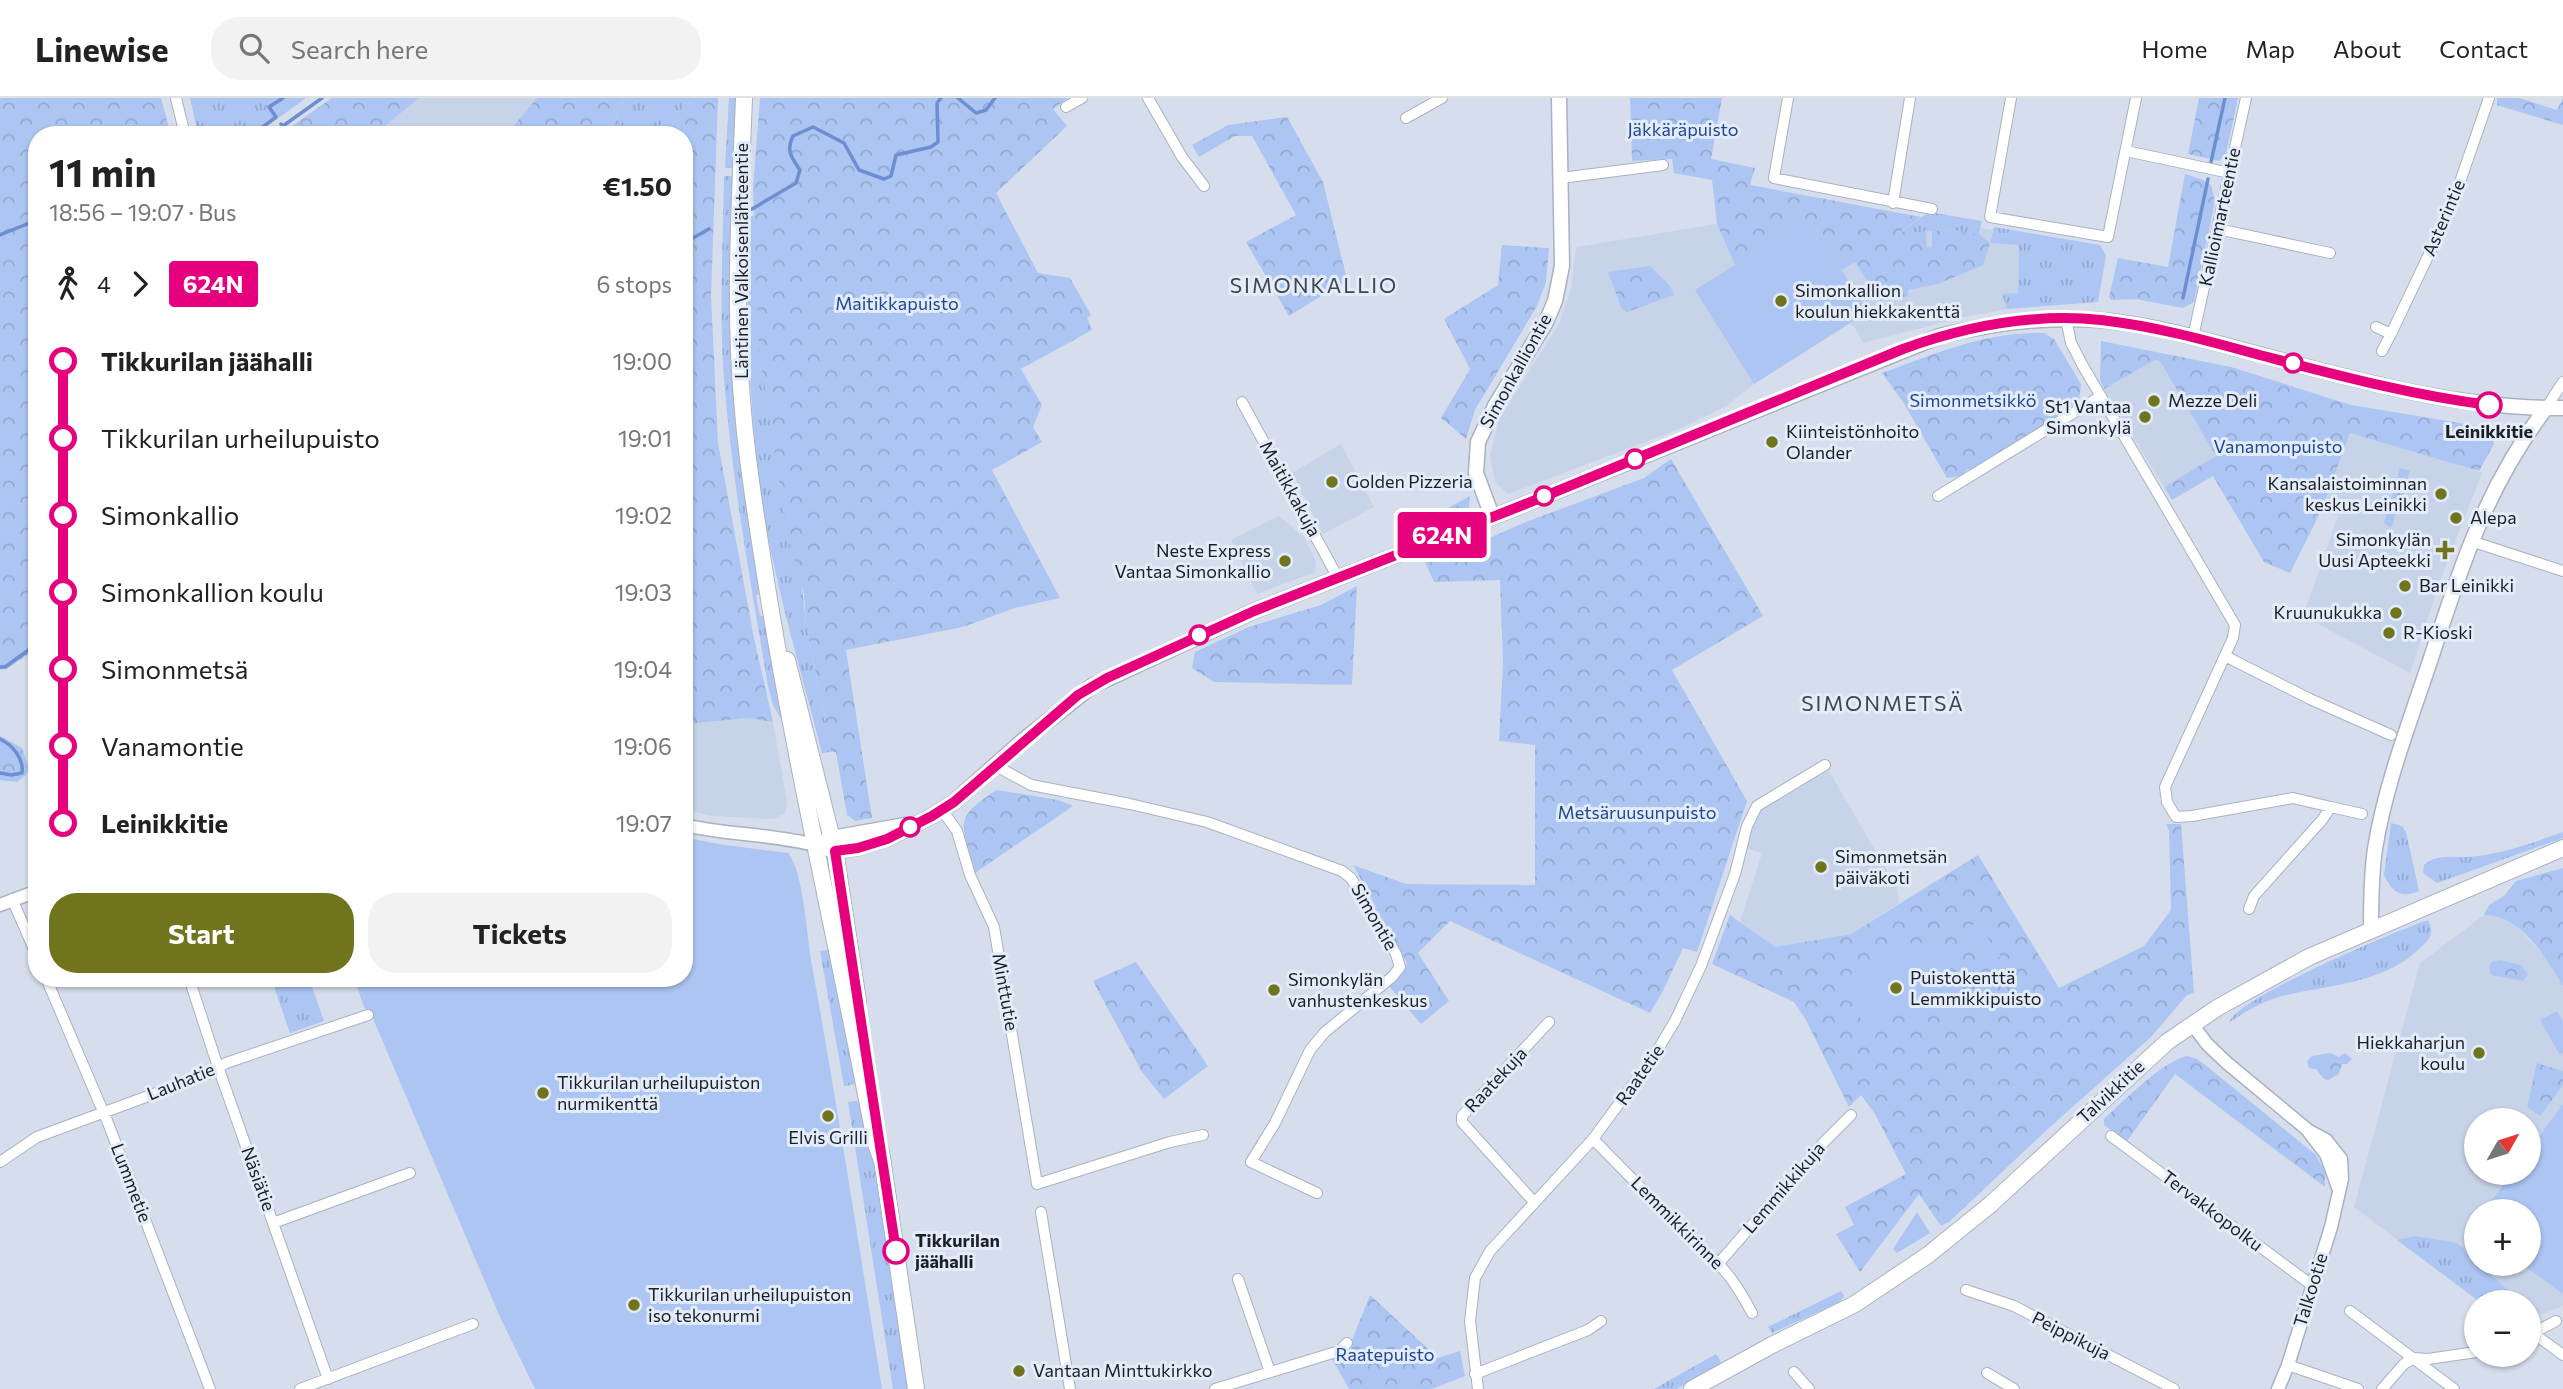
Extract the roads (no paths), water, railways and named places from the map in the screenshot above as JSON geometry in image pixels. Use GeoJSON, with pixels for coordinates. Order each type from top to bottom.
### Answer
{"type":"FeatureCollection","features":[{"type":"Feature","properties":{"kind":"main road","name":"Läntinen Valkoisenlähteentie"},"geometry":{"type":"LineString","coordinates":[[744,98],[738,226],[738,340],[743,411],[783,690],[881,1161]]}},
{"type":"Feature","properties":{"kind":"main road","name":"Simonkalliontie"},"geometry":{"type":"LineString","coordinates":[[1492,516],[1476,473],[1478,442],[1495,406],[1546,322],[1555,301],[1563,254],[1559,98]]}},
{"type":"Feature","properties":{"kind":"main road"},"geometry":{"type":"LineString","coordinates":[[815,845],[858,848],[887,839],[917,824],[942,810],[1092,686],[1254,611],[1940,336],[2003,323],[2101,320],[2193,337],[2440,399],[2514,408],[2563,408]]}},
{"type":"Feature","properties":{"kind":"main road"},"geometry":{"type":"LineString","coordinates":[[2371,929],[2371,884],[2381,819],[2422,685],[2471,541],[2491,494],[2521,442],[2546,408]]}},
{"type":"Feature","properties":{"kind":"main road","name":"Läntinen Valkoisenlähteentie"},"geometry":{"type":"LineString","coordinates":[[768,590],[833,845],[879,1130],[881,1161],[916,1389]]}},
{"type":"Feature","properties":{"kind":"main road","name":"Talvikkitie"},"geometry":{"type":"LineString","coordinates":[[1692,1389],[1878,1291],[1928,1255],[1991,1205],[2141,1064],[2192,1024],[2309,957],[2563,848]]}},
{"type":"Feature","properties":{"kind":"street"},"geometry":{"type":"LineString","coordinates":[[176,98],[183,126]]}},
{"type":"Feature","properties":{"kind":"street"},"geometry":{"type":"LineString","coordinates":[[1066,107],[1083,98]]}},
{"type":"Feature","properties":{"kind":"street"},"geometry":{"type":"LineString","coordinates":[[1148,98],[1182,157],[1205,186]]}},
{"type":"Feature","properties":{"kind":"street"},"geometry":{"type":"LineString","coordinates":[[1406,118],[1442,98]]}},
{"type":"Feature","properties":{"kind":"street"},"geometry":{"type":"LineString","coordinates":[[1788,98],[1774,178],[1932,209]]}},
{"type":"Feature","properties":{"kind":"street"},"geometry":{"type":"LineString","coordinates":[[1893,203],[1910,98]]}},
{"type":"Feature","properties":{"kind":"street"},"geometry":{"type":"LineString","coordinates":[[2011,98],[1990,217],[2108,237],[2136,98]]}},
{"type":"Feature","properties":{"kind":"street","name":"Kallioimarteentie"},"geometry":{"type":"LineString","coordinates":[[2193,337],[2246,98]]}},
{"type":"Feature","properties":{"kind":"street","name":"Asterintie"},"geometry":{"type":"LineString","coordinates":[[2382,351],[2451,208],[2489,98]]}},
{"type":"Feature","properties":{"kind":"street"},"geometry":{"type":"LineString","coordinates":[[2126,151],[2230,173]]}},
{"type":"Feature","properties":{"kind":"street"},"geometry":{"type":"LineString","coordinates":[[1561,178],[1662,165]]}},
{"type":"Feature","properties":{"kind":"street"},"geometry":{"type":"LineString","coordinates":[[2218,229],[2330,253]]}},
{"type":"Feature","properties":{"kind":"street"},"geometry":{"type":"LineString","coordinates":[[2066,319],[2071,343],[2233,619],[2235,631],[2225,656],[2165,787],[2166,802],[2176,817],[2293,798],[2362,814]]}},
{"type":"Feature","properties":{"kind":"street"},"geometry":{"type":"LineString","coordinates":[[2376,327],[2391,334]]}},
{"type":"Feature","properties":{"kind":"street"},"geometry":{"type":"LineString","coordinates":[[2546,408],[2563,382]]}},
{"type":"Feature","properties":{"kind":"street"},"geometry":{"type":"LineString","coordinates":[[1938,496],[2101,396]]}},
{"type":"Feature","properties":{"kind":"street","name":"Maitikkakuja"},"geometry":{"type":"LineString","coordinates":[[1242,402],[1337,576]]}},
{"type":"Feature","properties":{"kind":"street"},"geometry":{"type":"LineString","coordinates":[[2471,541],[2563,571]]}},
{"type":"Feature","properties":{"kind":"street"},"geometry":{"type":"LineString","coordinates":[[2225,656],[2310,699],[2391,735]]}},
{"type":"Feature","properties":{"kind":"street","name":"Raatetie"},"geometry":{"type":"LineString","coordinates":[[1478,1389],[1470,1321],[1475,1278],[1490,1251],[1593,1139],[1654,1056],[1675,1021],[1711,939],[1734,874],[1747,826],[1757,806],[1825,765]]}},
{"type":"Feature","properties":{"kind":"street","name":"Simontie"},"geometry":{"type":"LineString","coordinates":[[996,766],[1031,785],[1207,822],[1295,853],[1352,877],[1396,954],[1400,967],[1392,977],[1325,1032],[1310,1050],[1275,1123],[1251,1162],[1317,1193]]}},
{"type":"Feature","properties":{"kind":"street"},"geometry":{"type":"LineString","coordinates":[[2249,909],[2254,896],[2331,807]]}},
{"type":"Feature","properties":{"kind":"street","name":"Minttutie"},"geometry":{"type":"LineString","coordinates":[[942,810],[957,831],[970,875],[994,927],[1037,1184],[1170,1142],[1203,1135]]}},
{"type":"Feature","properties":{"kind":"street"},"geometry":{"type":"LineString","coordinates":[[693,827],[790,839],[815,845]]}},
{"type":"Feature","properties":{"kind":"street"},"geometry":{"type":"LineString","coordinates":[[28,894],[6,902],[28,940]]}},
{"type":"Feature","properties":{"kind":"street","name":"Lummetie"},"geometry":{"type":"LineString","coordinates":[[50,987],[104,1112],[210,1389]]}},
{"type":"Feature","properties":{"kind":"street","name":"Näsiätie"},"geometry":{"type":"LineString","coordinates":[[192,987],[218,1069],[328,1380]]}},
{"type":"Feature","properties":{"kind":"street","name":"Lauhatie"},"geometry":{"type":"LineString","coordinates":[[0,1162],[37,1138],[218,1069],[226,1063],[368,1016]]}},
{"type":"Feature","properties":{"kind":"street","name":"Raatekuja"},"geometry":{"type":"LineString","coordinates":[[1534,1202],[1462,1122],[1462,1116],[1549,1022]]}},
{"type":"Feature","properties":{"kind":"street","name":"Talkootie"},"geometry":{"type":"LineString","coordinates":[[2192,1024],[2221,1058],[2309,1131],[2326,1154],[2339,1190],[2313,1286],[2278,1389]]}},
{"type":"Feature","properties":{"kind":"street","name":"Lemmikkikuja"},"geometry":{"type":"LineString","coordinates":[[1719,1263],[1824,1142],[1851,1115]]}},
{"type":"Feature","properties":{"kind":"street","name":"Tervakkopolku"},"geometry":{"type":"LineString","coordinates":[[2111,1136],[2313,1286]]}},
{"type":"Feature","properties":{"kind":"street","name":"Lemmikkirinne"},"geometry":{"type":"LineString","coordinates":[[1593,1139],[1700,1248],[1719,1263],[1736,1282],[1752,1313]]}},
{"type":"Feature","properties":{"kind":"street"},"geometry":{"type":"LineString","coordinates":[[273,1223],[410,1173]]}},
{"type":"Feature","properties":{"kind":"street"},"geometry":{"type":"LineString","coordinates":[[1041,1212],[1070,1389]]}},
{"type":"Feature","properties":{"kind":"street"},"geometry":{"type":"LineString","coordinates":[[1238,1279],[1270,1371]]}},
{"type":"Feature","properties":{"kind":"street","name":"Peippikuja"},"geometry":{"type":"LineString","coordinates":[[1966,1290],[2014,1306],[2174,1389]]}},
{"type":"Feature","properties":{"kind":"street"},"geometry":{"type":"LineString","coordinates":[[2350,1311],[2454,1389]]}},
{"type":"Feature","properties":{"kind":"street"},"geometry":{"type":"LineString","coordinates":[[1475,1374],[1588,1330],[1601,1321]]}},
{"type":"Feature","properties":{"kind":"street"},"geometry":{"type":"LineString","coordinates":[[2541,1328],[2556,1321]]}},
{"type":"Feature","properties":{"kind":"street"},"geometry":{"type":"LineString","coordinates":[[300,1389],[473,1324]]}},
{"type":"Feature","properties":{"kind":"street"},"geometry":{"type":"LineString","coordinates":[[2541,1340],[2563,1355]]}},
{"type":"Feature","properties":{"kind":"street"},"geometry":{"type":"LineString","coordinates":[[1216,1389],[1326,1356],[1339,1351],[1347,1343]]}},
{"type":"Feature","properties":{"kind":"street"},"geometry":{"type":"LineString","coordinates":[[2382,1389],[2404,1364],[2413,1358],[2428,1359],[2464,1354]]}},
{"type":"Feature","properties":{"kind":"street"},"geometry":{"type":"LineString","coordinates":[[2288,1365],[2358,1389]]}},
{"type":"Feature","properties":{"kind":"street"},"geometry":{"type":"LineString","coordinates":[[1794,1372],[1810,1389]]}},
{"type":"Feature","properties":{"kind":"street"},"geometry":{"type":"LineString","coordinates":[[1987,1373],[2014,1389]]}},
{"type":"Feature","properties":{"kind":"waterway"},"geometry":{"type":"LineString","coordinates":[[264,126],[276,117],[269,107],[283,98]]}},
{"type":"Feature","properties":{"kind":"waterway"},"geometry":{"type":"LineString","coordinates":[[283,126],[322,98]]}},
{"type":"Feature","properties":{"kind":"waterway"},"geometry":{"type":"LineString","coordinates":[[752,209],[796,183],[800,170],[790,154],[793,136],[813,127],[844,143],[859,170],[884,179],[891,176],[896,155],[931,147],[938,142],[937,103],[941,98]]}},
{"type":"Feature","properties":{"kind":"waterway"},"geometry":{"type":"LineString","coordinates":[[958,98],[976,113],[986,110],[995,98]]}},
{"type":"Feature","properties":{"kind":"waterway"},"geometry":{"type":"LineString","coordinates":[[2211,162],[2225,98]]}},
{"type":"Feature","properties":{"kind":"waterway"},"geometry":{"type":"LineString","coordinates":[[2183,298],[2208,179]]}},
{"type":"Feature","properties":{"kind":"waterway"},"geometry":{"type":"LineString","coordinates":[[0,235],[28,224]]}},
{"type":"Feature","properties":{"kind":"waterway"},"geometry":{"type":"LineString","coordinates":[[693,238],[709,229]]}},
{"type":"Feature","properties":{"kind":"waterway"},"geometry":{"type":"LineString","coordinates":[[0,667],[5,667],[28,650]]}},
{"type":"Feature","properties":{"kind":"waterway"},"geometry":{"type":"LineString","coordinates":[[0,739],[17,753],[22,768],[22,773],[0,773]]}},
{"type":"Feature","properties":{"kind":"place","name":"Simonkallion koulun hiekkakenttä"},"geometry":{"type":"Point","coordinates":[1781,301]}},
{"type":"Feature","properties":{"kind":"place","name":"Mezze Deli"},"geometry":{"type":"Point","coordinates":[2154,401]}},
{"type":"Feature","properties":{"kind":"place","name":"Leinikkitie"},"geometry":{"type":"Point","coordinates":[2489,405]}},
{"type":"Feature","properties":{"kind":"place","name":"St1 Vantaa Simonkylä"},"geometry":{"type":"Point","coordinates":[2145,417]}},
{"type":"Feature","properties":{"kind":"place","name":"Kiinteistönhoito Olander"},"geometry":{"type":"Point","coordinates":[1772,442]}},
{"type":"Feature","properties":{"kind":"place","name":"Golden Pizzeria"},"geometry":{"type":"Point","coordinates":[1332,482]}},
{"type":"Feature","properties":{"kind":"place","name":"Kansalaistoiminnan keskus Leinikki"},"geometry":{"type":"Point","coordinates":[2441,494]}},
{"type":"Feature","properties":{"kind":"place","name":"Alepa"},"geometry":{"type":"Point","coordinates":[2456,518]}},
{"type":"Feature","properties":{"kind":"place","name":"Simonkylän Uusi Apteekki"},"geometry":{"type":"Point","coordinates":[2445,550]}},
{"type":"Feature","properties":{"kind":"place","name":"Neste Express Vantaa Simonkallio"},"geometry":{"type":"Point","coordinates":[1285,561]}},
{"type":"Feature","properties":{"kind":"place","name":"Bar Leinikki"},"geometry":{"type":"Point","coordinates":[2405,586]}},
{"type":"Feature","properties":{"kind":"place","name":"Kruunukukka"},"geometry":{"type":"Point","coordinates":[2396,613]}},
{"type":"Feature","properties":{"kind":"place","name":"R-Kioski"},"geometry":{"type":"Point","coordinates":[2389,633]}},
{"type":"Feature","properties":{"kind":"place","name":"Simonmetsän päiväkoti"},"geometry":{"type":"Point","coordinates":[1821,867]}},
{"type":"Feature","properties":{"kind":"place","name":"Puistokenttä Lemmikkipuisto"},"geometry":{"type":"Point","coordinates":[1896,988]}},
{"type":"Feature","properties":{"kind":"place","name":"Simonkylän vanhustenkeskus"},"geometry":{"type":"Point","coordinates":[1274,990]}},
{"type":"Feature","properties":{"kind":"place","name":"Hiekkaharjun koulu"},"geometry":{"type":"Point","coordinates":[2479,1053]}},
{"type":"Feature","properties":{"kind":"place","name":"Tikkurilan urheilupuiston nurmikenttä"},"geometry":{"type":"Point","coordinates":[543,1093]}},
{"type":"Feature","properties":{"kind":"place","name":"Elvis Grilli"},"geometry":{"type":"Point","coordinates":[828,1116]}},
{"type":"Feature","properties":{"kind":"place","name":"Tikkurilan jäähalli"},"geometry":{"type":"Point","coordinates":[896,1251]}},
{"type":"Feature","properties":{"kind":"place","name":"Tikkurilan urheilupuiston iso tekonurmi"},"geometry":{"type":"Point","coordinates":[634,1305]}},
{"type":"Feature","properties":{"kind":"place","name":"Vantaan Minttukirkko"},"geometry":{"type":"Point","coordinates":[1019,1371]}},
{"type":"Feature","properties":{"kind":"district","name":"SIMONKALLIO"},"geometry":{"type":"Point","coordinates":[1314,286]}},
{"type":"Feature","properties":{"kind":"district","name":"SIMONMETSÄ"},"geometry":{"type":"Point","coordinates":[1883,704]}},
{"type":"Feature","properties":{"kind":"park label","name":"Jäkkäräpuisto"},"geometry":{"type":"Point","coordinates":[1683,130]}},
{"type":"Feature","properties":{"kind":"park label","name":"Maitikkapuisto"},"geometry":{"type":"Point","coordinates":[897,304]}},
{"type":"Feature","properties":{"kind":"park label","name":"Simonmetsikkö"},"geometry":{"type":"Point","coordinates":[1973,401]}},
{"type":"Feature","properties":{"kind":"park label","name":"Vanamonpuisto"},"geometry":{"type":"Point","coordinates":[2278,447]}},
{"type":"Feature","properties":{"kind":"park label","name":"Metsäruusunpuisto"},"geometry":{"type":"Point","coordinates":[1637,813]}},
{"type":"Feature","properties":{"kind":"park label","name":"Raatepuisto"},"geometry":{"type":"Point","coordinates":[1385,1355]}}]}
